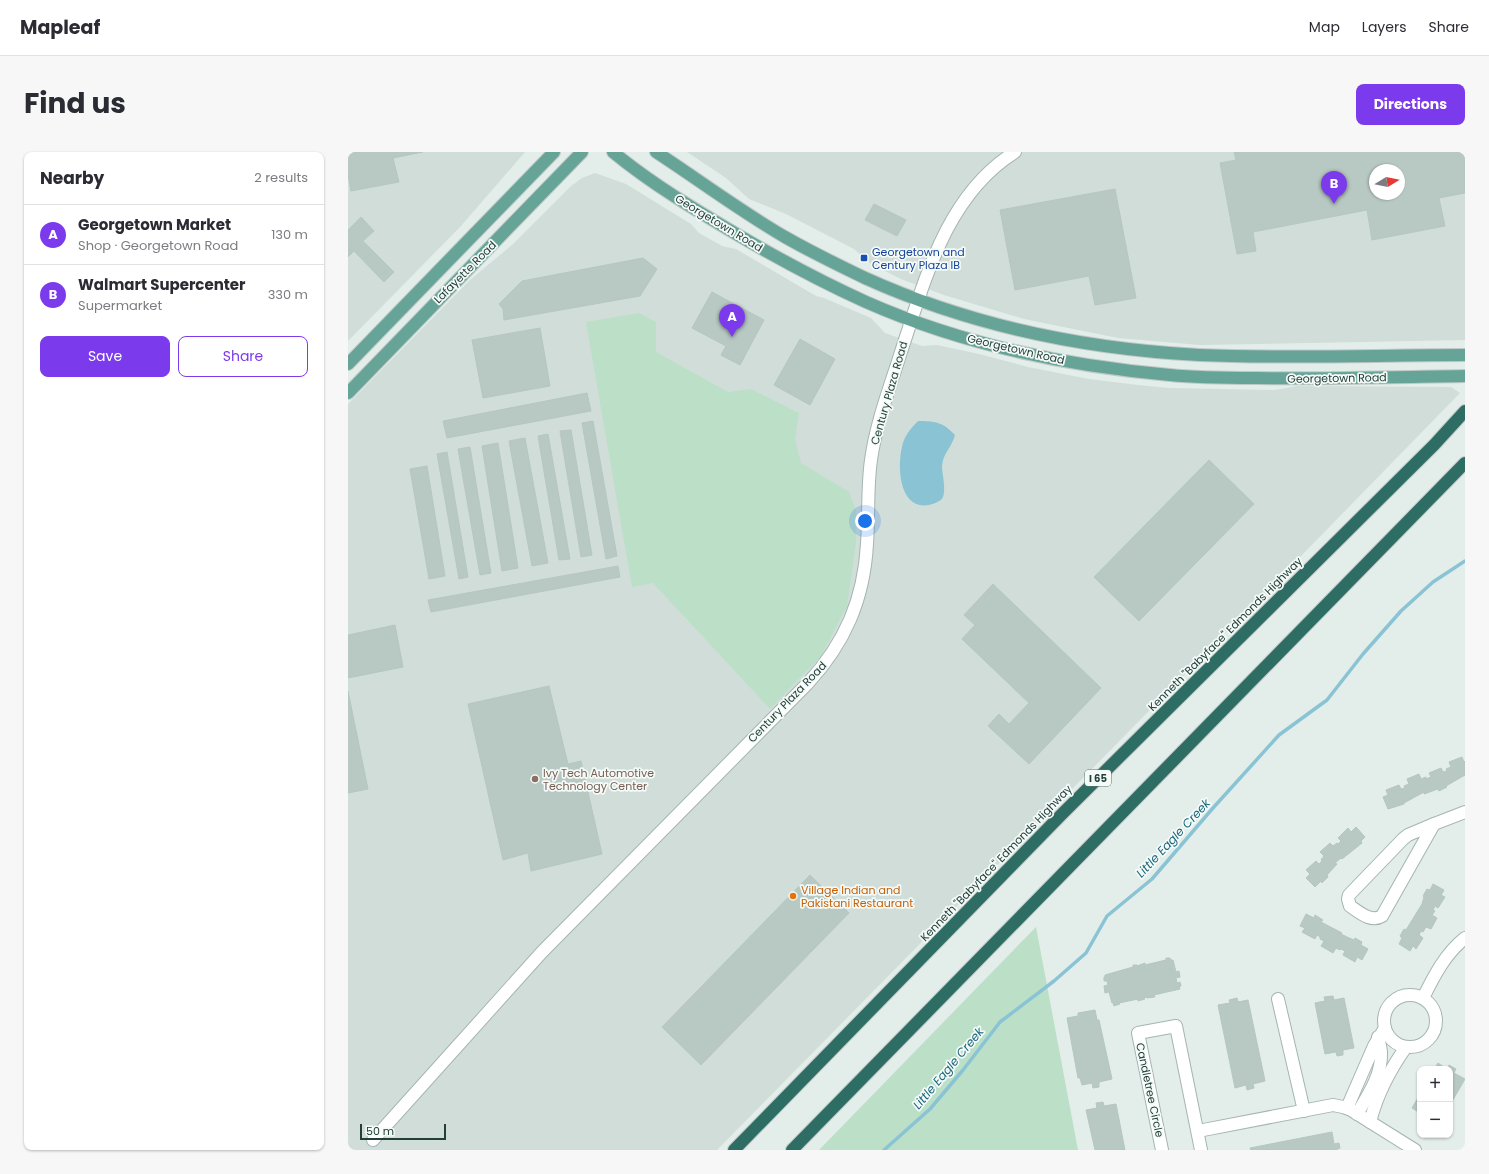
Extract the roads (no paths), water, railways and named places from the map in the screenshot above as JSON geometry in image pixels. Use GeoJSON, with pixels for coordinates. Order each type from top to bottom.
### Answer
{"type":"FeatureCollection","features":[{"type":"Feature","properties":{"kind":"highway","name":"Kenneth \"Babyface\" Edmonds Highway"},"geometry":{"type":"LineString","coordinates":[[734,1150],[1062,814],[1434,445],[1465,411]]}},
{"type":"Feature","properties":{"kind":"highway"},"geometry":{"type":"LineString","coordinates":[[792,1150],[1465,463]]}},
{"type":"Feature","properties":{"kind":"main road","name":"Lafayette Road"},"geometry":{"type":"LineString","coordinates":[[348,364],[554,152]]}},
{"type":"Feature","properties":{"kind":"main road","name":"Lafayette Road"},"geometry":{"type":"LineString","coordinates":[[348,393],[582,152]]}},
{"type":"Feature","properties":{"kind":"main road","name":"Georgetown Road"},"geometry":{"type":"LineString","coordinates":[[613,152],[630,166],[689,206],[787,263],[867,302],[912,320],[1012,350],[1087,365],[1133,372],[1213,378],[1461,376]]}},
{"type":"Feature","properties":{"kind":"main road","name":"Georgetown Road"},"geometry":{"type":"LineString","coordinates":[[656,152],[724,199],[787,238],[866,278],[919,299],[971,317],[1034,333],[1094,345],[1136,350],[1218,356],[1465,355]]}},
{"type":"Feature","properties":{"kind":"street","name":"Century Plaza Road"},"geometry":{"type":"LineString","coordinates":[[373,1140],[542,952],[808,683],[825,663],[843,635],[858,600],[864,573],[867,544],[870,470],[874,446],[888,394],[936,252],[956,212],[984,176],[1000,162],[1015,152]]}},
{"type":"Feature","properties":{"kind":"street"},"geometry":{"type":"LineString","coordinates":[[1434,824],[1382,916],[1376,919],[1371,918],[1350,906],[1348,899],[1349,895],[1403,839],[1408,835],[1434,824],[1465,812]]}},
{"type":"Feature","properties":{"kind":"street"},"geometry":{"type":"LineString","coordinates":[[1423,998],[1438,970],[1465,938]]}},
{"type":"Feature","properties":{"kind":"street"},"geometry":{"type":"LineString","coordinates":[[1352,1111],[1381,1032],[1386,1011],[1391,1003],[1406,995],[1414,995],[1423,998],[1430,1004],[1434,1011],[1436,1028],[1432,1036],[1419,1046],[1410,1048],[1406,1047],[1394,1042],[1381,1032]]}},
{"type":"Feature","properties":{"kind":"street"},"geometry":{"type":"LineString","coordinates":[[1278,999],[1304,1111]]}},
{"type":"Feature","properties":{"kind":"street","name":"Candletree Circle"},"geometry":{"type":"LineString","coordinates":[[1162,1150],[1138,1033],[1176,1026],[1202,1150]]}},
{"type":"Feature","properties":{"kind":"street"},"geometry":{"type":"LineString","coordinates":[[1370,1122],[1380,1089],[1406,1047]]}},
{"type":"Feature","properties":{"kind":"street"},"geometry":{"type":"LineString","coordinates":[[1198,1131],[1334,1105],[1352,1111],[1415,1150]]}},
{"type":"Feature","properties":{"kind":"water"},"geometry":{"type":"Polygon","coordinates":[[[918,421],[938,423],[947,427],[955,435],[943,461],[942,470],[944,492],[942,499],[929,505],[919,505],[911,501],[902,485],[900,475],[900,455],[904,439],[918,421]]]}},
{"type":"Feature","properties":{"kind":"waterway","name":"Little Eagle Creek"},"geometry":{"type":"LineString","coordinates":[[884,1150],[930,1109],[963,1070],[1000,1022],[1054,981],[1086,953],[1107,916],[1152,879],[1213,808],[1279,735],[1327,700],[1363,654],[1401,611],[1433,582],[1465,561]]}},
{"type":"Feature","properties":{"kind":"place","name":"Walmart Supercenter"},"geometry":{"type":"Point","coordinates":[1334,204]}},
{"type":"Feature","properties":{"kind":"place","name":"Georgetown and Century Plaza IB"},"geometry":{"type":"Point","coordinates":[864,258]}},
{"type":"Feature","properties":{"kind":"place","name":"Georgetown Market"},"geometry":{"type":"Point","coordinates":[732,337]}},
{"type":"Feature","properties":{"kind":"place","name":"Ivy Tech Automotive Technology Center"},"geometry":{"type":"Point","coordinates":[535,779]}},
{"type":"Feature","properties":{"kind":"place","name":"Village Indian and Pakistani Restaurant"},"geometry":{"type":"Point","coordinates":[793,896]}}]}
